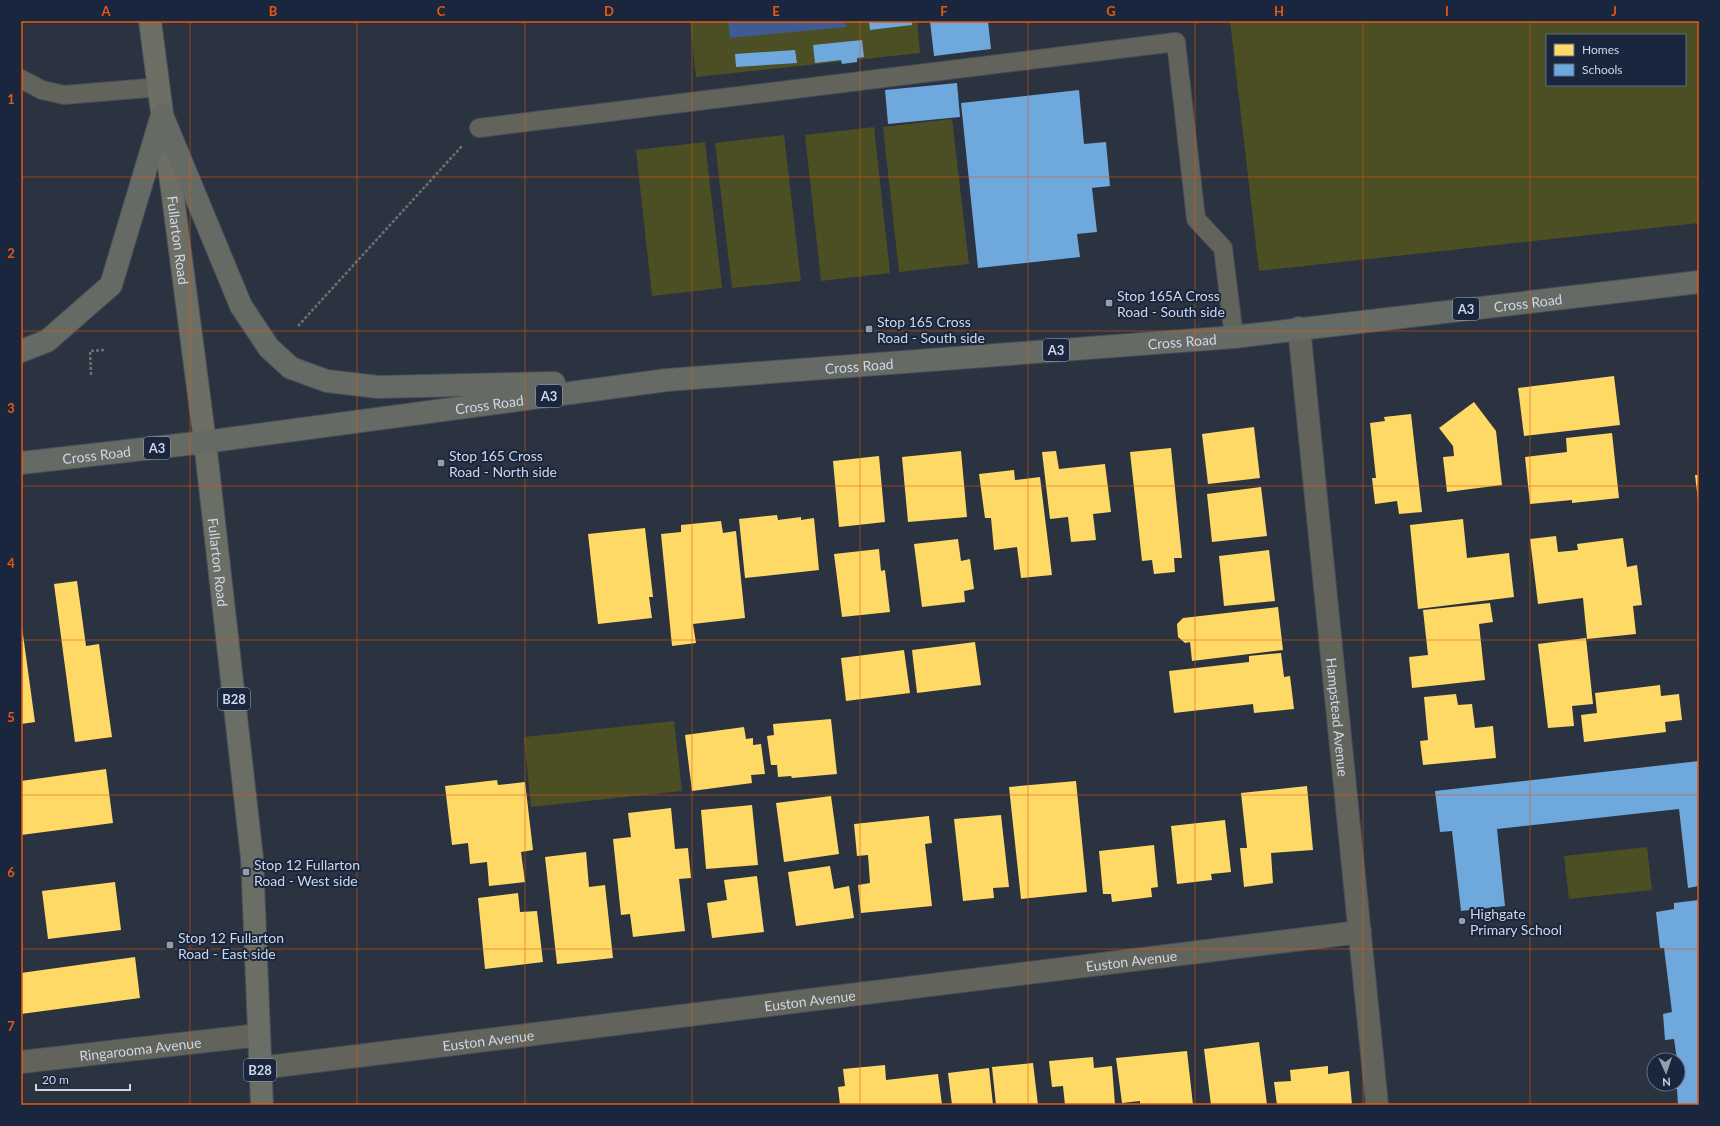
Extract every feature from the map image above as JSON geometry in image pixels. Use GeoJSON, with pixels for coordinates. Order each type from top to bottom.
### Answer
{"type":"FeatureCollection","features":[{"type":"Feature","properties":{"kind":"highway"},"geometry":{"type":"LineString","coordinates":[[21,351],[46,341],[111,285],[162,114]]}},
{"type":"Feature","properties":{"kind":"highway"},"geometry":{"type":"LineString","coordinates":[[162,114],[241,306],[269,348],[291,368],[326,381],[378,387],[666,380]]}},
{"type":"Feature","properties":{"kind":"highway","name":"Cross Road"},"geometry":{"type":"LineString","coordinates":[[21,463],[204,442],[666,380],[1234,336],[1699,282]]}},
{"type":"Feature","properties":{"kind":"main road","name":"Fullarton Road"},"geometry":{"type":"LineString","coordinates":[[150,21],[160,87],[162,114],[204,442],[252,858],[262,1105]]}},
{"type":"Feature","properties":{"kind":"street","name":"Hampstead Avenue"},"geometry":{"type":"LineString","coordinates":[[1299,328],[1377,1105]]}},
{"type":"Feature","properties":{"kind":"street","name":"Euston Avenue"},"geometry":{"type":"LineString","coordinates":[[260,1068],[1360,932]]}},
{"type":"Feature","properties":{"kind":"street","name":"Ringarooma Avenue"},"geometry":{"type":"LineString","coordinates":[[21,1062],[259,1035]]}},
{"type":"Feature","properties":{"kind":"lane"},"geometry":{"type":"LineString","coordinates":[[479,128],[1176,42],[1196,219],[1223,248],[1234,336]]}},
{"type":"Feature","properties":{"kind":"lane"},"geometry":{"type":"LineString","coordinates":[[21,79],[42,90],[64,95],[160,87]]}},
{"type":"Feature","properties":{"kind":"path"},"geometry":{"type":"LineString","coordinates":[[298,326],[479,128]]}},
{"type":"Feature","properties":{"kind":"path"},"geometry":{"type":"LineString","coordinates":[[91,375],[90,351],[105,350]]}},
{"type":"Feature","properties":{"kind":"green space"},"geometry":{"type":"Polygon","coordinates":[[[690,21],[917,21],[920,53],[696,77],[690,21]]]}},
{"type":"Feature","properties":{"kind":"green space"},"geometry":{"type":"Polygon","coordinates":[[[1230,21],[1699,21],[1699,223],[1259,271],[1230,21]]]}},
{"type":"Feature","properties":{"kind":"green space"},"geometry":{"type":"Polygon","coordinates":[[[952,119],[969,264],[899,272],[883,127],[952,119]]]}},
{"type":"Feature","properties":{"kind":"green space"},"geometry":{"type":"Polygon","coordinates":[[[874,127],[890,273],[821,281],[805,135],[874,127]]]}},
{"type":"Feature","properties":{"kind":"green space"},"geometry":{"type":"Polygon","coordinates":[[[784,135],[801,281],[732,288],[715,143],[784,135]]]}},
{"type":"Feature","properties":{"kind":"green space"},"geometry":{"type":"Polygon","coordinates":[[[705,142],[722,288],[652,296],[636,150],[705,142]]]}},
{"type":"Feature","properties":{"kind":"green space"},"geometry":{"type":"Polygon","coordinates":[[[674,721],[682,791],[531,807],[524,737],[674,721]]]}},
{"type":"Feature","properties":{"kind":"green space"},"geometry":{"type":"Polygon","coordinates":[[[1647,847],[1652,890],[1569,899],[1564,856],[1647,847]]]}},
{"type":"Feature","properties":{"kind":"water"},"geometry":{"type":"Polygon","coordinates":[[[728,21],[846,21],[846,27],[730,38],[728,21]]]}},
{"type":"Feature","properties":{"kind":"building: Homes"},"geometry":{"type":"Polygon","coordinates":[[[1614,376],[1620,425],[1524,436],[1518,388],[1614,376]]]}},
{"type":"Feature","properties":{"kind":"building: Homes"},"geometry":{"type":"Polygon","coordinates":[[[1474,402],[1496,431],[1502,485],[1447,492],[1443,457],[1454,456],[1453,446],[1439,428],[1474,402]]]}},
{"type":"Feature","properties":{"kind":"building: Homes"},"geometry":{"type":"Polygon","coordinates":[[[1411,414],[1422,512],[1399,514],[1397,501],[1375,504],[1372,478],[1376,478],[1370,423],[1385,421],[1384,417],[1411,414]]]}},
{"type":"Feature","properties":{"kind":"building: Homes"},"geometry":{"type":"Polygon","coordinates":[[[1254,427],[1260,478],[1208,484],[1202,434],[1254,427]]]}},
{"type":"Feature","properties":{"kind":"building: Homes"},"geometry":{"type":"Polygon","coordinates":[[[1612,433],[1619,498],[1572,503],[1572,500],[1530,504],[1525,457],[1567,452],[1566,438],[1612,433]]]}},
{"type":"Feature","properties":{"kind":"building: Homes"},"geometry":{"type":"Polygon","coordinates":[[[1171,448],[1182,558],[1174,558],[1175,572],[1154,574],[1152,560],[1142,561],[1130,452],[1171,448]]]}},
{"type":"Feature","properties":{"kind":"building: Homes"},"geometry":{"type":"Polygon","coordinates":[[[961,451],[967,517],[908,522],[902,457],[961,451]]]}},
{"type":"Feature","properties":{"kind":"building: Homes"},"geometry":{"type":"Polygon","coordinates":[[[1056,451],[1059,469],[1105,464],[1111,512],[1093,514],[1096,540],[1071,542],[1068,517],[1050,519],[1042,452],[1056,451]]]}},
{"type":"Feature","properties":{"kind":"building: Homes"},"geometry":{"type":"Polygon","coordinates":[[[879,456],[885,522],[839,527],[833,461],[879,456]]]}},
{"type":"Feature","properties":{"kind":"building: Homes"},"geometry":{"type":"Polygon","coordinates":[[[1014,470],[1015,480],[1040,477],[1052,575],[1021,578],[1017,547],[994,550],[991,518],[985,518],[979,474],[1014,470]]]}},
{"type":"Feature","properties":{"kind":"building: Homes"},"geometry":{"type":"Polygon","coordinates":[[[1695,475],[1699,475],[1699,500],[1698,500],[1695,475]]]}},
{"type":"Feature","properties":{"kind":"building: Homes"},"geometry":{"type":"Polygon","coordinates":[[[1261,487],[1267,536],[1212,542],[1207,494],[1261,487]]]}},
{"type":"Feature","properties":{"kind":"building: Homes"},"geometry":{"type":"Polygon","coordinates":[[[777,515],[778,520],[801,517],[801,520],[814,518],[819,570],[745,578],[739,519],[777,515]]]}},
{"type":"Feature","properties":{"kind":"building: Homes"},"geometry":{"type":"Polygon","coordinates":[[[1463,519],[1467,558],[1509,553],[1514,597],[1418,609],[1410,525],[1463,519]]]}},
{"type":"Feature","properties":{"kind":"building: Homes"},"geometry":{"type":"Polygon","coordinates":[[[721,521],[723,533],[736,531],[745,618],[693,624],[696,643],[672,646],[661,534],[681,532],[681,525],[721,521]]]}},
{"type":"Feature","properties":{"kind":"building: Homes"},"geometry":{"type":"Polygon","coordinates":[[[645,528],[653,597],[649,597],[652,618],[598,624],[588,534],[645,528]]]}},
{"type":"Feature","properties":{"kind":"building: Homes"},"geometry":{"type":"Polygon","coordinates":[[[1556,536],[1558,552],[1578,550],[1577,544],[1623,538],[1627,567],[1637,565],[1642,605],[1633,606],[1636,634],[1587,639],[1583,598],[1538,604],[1530,539],[1556,536]]]}},
{"type":"Feature","properties":{"kind":"building: Homes"},"geometry":{"type":"Polygon","coordinates":[[[958,539],[961,561],[970,559],[974,589],[964,591],[965,602],[922,607],[914,544],[958,539]]]}},
{"type":"Feature","properties":{"kind":"building: Homes"},"geometry":{"type":"Polygon","coordinates":[[[879,549],[881,571],[885,570],[890,612],[842,617],[834,554],[879,549]]]}},
{"type":"Feature","properties":{"kind":"building: Homes"},"geometry":{"type":"Polygon","coordinates":[[[1269,550],[1275,601],[1224,606],[1219,556],[1269,550]]]}},
{"type":"Feature","properties":{"kind":"building: Homes"},"geometry":{"type":"Polygon","coordinates":[[[77,581],[86,646],[99,644],[112,737],[75,742],[54,584],[77,581]]]}},
{"type":"Feature","properties":{"kind":"building: Homes"},"geometry":{"type":"Polygon","coordinates":[[[1490,603],[1493,622],[1479,624],[1485,680],[1412,688],[1409,657],[1428,655],[1423,610],[1490,603]]]}},
{"type":"Feature","properties":{"kind":"building: Homes"},"geometry":{"type":"Polygon","coordinates":[[[1278,607],[1283,650],[1192,661],[1190,642],[1185,643],[1178,637],[1177,624],[1183,618],[1278,607]]]}},
{"type":"Feature","properties":{"kind":"building: Homes"},"geometry":{"type":"Polygon","coordinates":[[[21,620],[35,722],[21,724],[21,620]]]}},
{"type":"Feature","properties":{"kind":"building: Homes"},"geometry":{"type":"Polygon","coordinates":[[[1586,638],[1593,704],[1572,706],[1574,726],[1548,728],[1538,644],[1586,638]]]}},
{"type":"Feature","properties":{"kind":"building: Homes"},"geometry":{"type":"Polygon","coordinates":[[[975,642],[981,685],[917,693],[912,650],[975,642]]]}},
{"type":"Feature","properties":{"kind":"building: Homes"},"geometry":{"type":"Polygon","coordinates":[[[904,650],[910,693],[846,701],[841,658],[904,650]]]}},
{"type":"Feature","properties":{"kind":"building: Homes"},"geometry":{"type":"Polygon","coordinates":[[[1281,653],[1284,677],[1290,676],[1294,709],[1254,713],[1253,704],[1174,713],[1169,671],[1249,662],[1249,656],[1281,653]]]}},
{"type":"Feature","properties":{"kind":"building: Homes"},"geometry":{"type":"Polygon","coordinates":[[[1660,685],[1661,696],[1679,694],[1682,720],[1665,722],[1666,732],[1584,742],[1581,715],[1597,713],[1595,693],[1660,685]]]}},
{"type":"Feature","properties":{"kind":"building: Homes"},"geometry":{"type":"Polygon","coordinates":[[[1456,694],[1458,705],[1472,704],[1475,728],[1493,726],[1496,758],[1423,765],[1420,741],[1428,740],[1424,697],[1456,694]]]}},
{"type":"Feature","properties":{"kind":"building: Homes"},"geometry":{"type":"Polygon","coordinates":[[[831,719],[837,774],[792,778],[791,776],[778,777],[777,765],[771,765],[767,736],[774,735],[773,724],[831,719]]]}},
{"type":"Feature","properties":{"kind":"building: Homes"},"geometry":{"type":"Polygon","coordinates":[[[744,727],[746,739],[753,738],[753,745],[761,744],[765,774],[751,775],[752,783],[692,791],[685,735],[744,727]]]}},
{"type":"Feature","properties":{"kind":"building: Homes"},"geometry":{"type":"Polygon","coordinates":[[[106,769],[113,823],[21,835],[21,781],[106,769]]]}},
{"type":"Feature","properties":{"kind":"building: Homes"},"geometry":{"type":"Polygon","coordinates":[[[497,780],[498,785],[525,782],[533,850],[521,852],[525,882],[489,886],[487,862],[470,864],[468,843],[452,845],[445,786],[497,780]]]}},
{"type":"Feature","properties":{"kind":"building: Homes"},"geometry":{"type":"Polygon","coordinates":[[[1076,781],[1087,892],[1021,899],[1009,787],[1076,781]]]}},
{"type":"Feature","properties":{"kind":"building: Homes"},"geometry":{"type":"Polygon","coordinates":[[[1307,786],[1313,850],[1271,853],[1273,883],[1244,887],[1240,848],[1247,848],[1241,793],[1307,786]]]}},
{"type":"Feature","properties":{"kind":"building: Homes"},"geometry":{"type":"Polygon","coordinates":[[[831,796],[839,854],[784,862],[776,803],[831,796]]]}},
{"type":"Feature","properties":{"kind":"building: Homes"},"geometry":{"type":"Polygon","coordinates":[[[752,805],[758,865],[706,869],[701,810],[752,805]]]}},
{"type":"Feature","properties":{"kind":"building: Homes"},"geometry":{"type":"Polygon","coordinates":[[[671,808],[675,849],[688,848],[691,878],[679,879],[685,931],[633,937],[630,914],[621,915],[613,839],[631,837],[628,813],[671,808]]]}},
{"type":"Feature","properties":{"kind":"building: Homes"},"geometry":{"type":"Polygon","coordinates":[[[1001,815],[1009,887],[993,888],[994,898],[963,901],[954,819],[1001,815]]]}},
{"type":"Feature","properties":{"kind":"building: Homes"},"geometry":{"type":"Polygon","coordinates":[[[929,816],[932,843],[925,844],[932,906],[861,913],[858,885],[870,883],[868,855],[857,856],[854,824],[929,816]]]}},
{"type":"Feature","properties":{"kind":"building: Homes"},"geometry":{"type":"Polygon","coordinates":[[[1225,820],[1231,872],[1211,874],[1212,880],[1177,884],[1171,826],[1225,820]]]}},
{"type":"Feature","properties":{"kind":"building: Homes"},"geometry":{"type":"Polygon","coordinates":[[[1154,845],[1158,887],[1151,888],[1152,897],[1112,902],[1111,894],[1103,894],[1099,851],[1154,845]]]}},
{"type":"Feature","properties":{"kind":"building: Homes"},"geometry":{"type":"Polygon","coordinates":[[[586,852],[589,887],[605,885],[613,958],[557,964],[545,857],[586,852]]]}},
{"type":"Feature","properties":{"kind":"building: Homes"},"geometry":{"type":"Polygon","coordinates":[[[830,866],[834,889],[849,886],[854,918],[796,926],[788,872],[830,866]]]}},
{"type":"Feature","properties":{"kind":"building: Homes"},"geometry":{"type":"Polygon","coordinates":[[[757,876],[764,932],[712,938],[707,903],[727,900],[724,880],[757,876]]]}},
{"type":"Feature","properties":{"kind":"building: Homes"},"geometry":{"type":"Polygon","coordinates":[[[115,882],[121,930],[48,939],[42,891],[115,882]]]}},
{"type":"Feature","properties":{"kind":"building: Homes"},"geometry":{"type":"Polygon","coordinates":[[[518,893],[520,912],[537,911],[543,962],[485,969],[478,898],[518,893]]]}},
{"type":"Feature","properties":{"kind":"building: Homes"},"geometry":{"type":"Polygon","coordinates":[[[135,957],[140,998],[21,1014],[21,973],[135,957]]]}},
{"type":"Feature","properties":{"kind":"building: Homes"},"geometry":{"type":"Polygon","coordinates":[[[1259,1042],[1267,1105],[1211,1105],[1204,1049],[1259,1042]]]}},
{"type":"Feature","properties":{"kind":"building: Homes"},"geometry":{"type":"Polygon","coordinates":[[[1187,1051],[1193,1105],[1140,1105],[1140,1101],[1122,1103],[1116,1058],[1187,1051]]]}},
{"type":"Feature","properties":{"kind":"building: Homes"},"geometry":{"type":"Polygon","coordinates":[[[1093,1057],[1094,1068],[1112,1066],[1115,1105],[1065,1105],[1063,1086],[1052,1087],[1049,1061],[1093,1057]]]}},
{"type":"Feature","properties":{"kind":"building: Homes"},"geometry":{"type":"Polygon","coordinates":[[[1033,1063],[1038,1105],[996,1105],[992,1067],[1033,1063]]]}},
{"type":"Feature","properties":{"kind":"building: Homes"},"geometry":{"type":"Polygon","coordinates":[[[885,1065],[886,1080],[938,1074],[942,1105],[840,1105],[838,1087],[845,1086],[843,1069],[885,1065]]]}},
{"type":"Feature","properties":{"kind":"building: Homes"},"geometry":{"type":"Polygon","coordinates":[[[1328,1066],[1328,1074],[1349,1071],[1352,1105],[1277,1105],[1274,1082],[1291,1081],[1290,1070],[1328,1066]]]}},
{"type":"Feature","properties":{"kind":"building: Homes"},"geometry":{"type":"Polygon","coordinates":[[[989,1068],[993,1105],[952,1105],[948,1073],[989,1068]]]}},
{"type":"Feature","properties":{"kind":"building: Schools"},"geometry":{"type":"Polygon","coordinates":[[[869,21],[912,21],[912,25],[870,30],[869,21]]]}},
{"type":"Feature","properties":{"kind":"building: Schools"},"geometry":{"type":"Polygon","coordinates":[[[930,21],[988,21],[991,49],[934,56],[930,21]]]}},
{"type":"Feature","properties":{"kind":"building: Schools"},"geometry":{"type":"Polygon","coordinates":[[[862,40],[864,57],[857,58],[857,62],[842,64],[841,60],[815,63],[813,45],[862,40]]]}},
{"type":"Feature","properties":{"kind":"building: Schools"},"geometry":{"type":"Polygon","coordinates":[[[795,50],[797,63],[736,67],[735,54],[795,50]]]}},
{"type":"Feature","properties":{"kind":"building: Schools"},"geometry":{"type":"Polygon","coordinates":[[[957,83],[960,117],[888,124],[885,90],[957,83]]]}},
{"type":"Feature","properties":{"kind":"building: Schools"},"geometry":{"type":"Polygon","coordinates":[[[1079,90],[1084,144],[1106,142],[1110,186],[1092,188],[1097,232],[1077,234],[1080,257],[978,268],[961,103],[1079,90]]]}},
{"type":"Feature","properties":{"kind":"building: Schools"},"geometry":{"type":"Polygon","coordinates":[[[1699,761],[1699,886],[1688,888],[1679,809],[1497,829],[1505,906],[1461,911],[1452,831],[1440,832],[1435,791],[1699,761]]]}},
{"type":"Feature","properties":{"kind":"building: Schools"},"geometry":{"type":"Polygon","coordinates":[[[1699,900],[1699,1105],[1678,1105],[1677,1092],[1686,1092],[1686,1052],[1676,1052],[1674,1039],[1665,1040],[1663,1014],[1672,1012],[1664,948],[1660,948],[1656,912],[1674,909],[1674,903],[1699,900]]]}},
{"type":"Feature","properties":{"kind":"place","name":"Stop 165A Cross Road - South side"},"geometry":{"type":"Point","coordinates":[1109,303]}},
{"type":"Feature","properties":{"kind":"place","name":"Stop 165 Cross Road - South side"},"geometry":{"type":"Point","coordinates":[869,329]}},
{"type":"Feature","properties":{"kind":"place","name":"Stop 165 Cross Road - North side"},"geometry":{"type":"Point","coordinates":[441,463]}},
{"type":"Feature","properties":{"kind":"place","name":"Stop 12 Fullarton Road - West side"},"geometry":{"type":"Point","coordinates":[246,872]}},
{"type":"Feature","properties":{"kind":"place","name":"Highgate Primary School"},"geometry":{"type":"Point","coordinates":[1462,921]}},
{"type":"Feature","properties":{"kind":"place","name":"Stop 12 Fullarton Road - East side"},"geometry":{"type":"Point","coordinates":[170,945]}}]}
